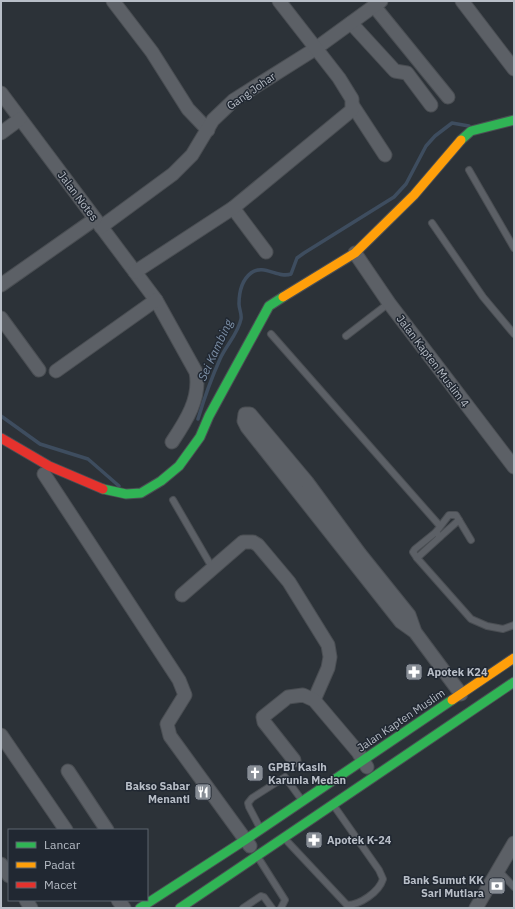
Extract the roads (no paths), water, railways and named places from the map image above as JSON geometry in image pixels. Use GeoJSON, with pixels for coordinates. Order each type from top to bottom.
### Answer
{"type":"FeatureCollection","features":[{"type":"Feature","properties":{"kind":"main road"},"geometry":{"type":"LineString","coordinates":[[1,438],[54,470],[122,494],[141,493],[173,474],[187,456],[204,428],[209,416],[269,306],[355,253],[414,196],[460,141],[471,132],[514,120]]}},
{"type":"Feature","properties":{"kind":"main road","name":"Jalan Kapten Muslim"},"geometry":{"type":"LineString","coordinates":[[140,908],[152,898],[245,840],[514,658]]}},
{"type":"Feature","properties":{"kind":"main road"},"geometry":{"type":"LineString","coordinates":[[180,908],[285,839],[333,804],[374,779],[514,682]]}},
{"type":"Feature","properties":{"kind":"street"},"geometry":{"type":"LineString","coordinates":[[113,1],[152,52],[188,110],[208,130]]}},
{"type":"Feature","properties":{"kind":"street"},"geometry":{"type":"LineString","coordinates":[[279,1],[339,78],[352,99],[353,106],[385,155]]}},
{"type":"Feature","properties":{"kind":"street"},"geometry":{"type":"LineString","coordinates":[[462,1],[514,68]]}},
{"type":"Feature","properties":{"kind":"street"},"geometry":{"type":"LineString","coordinates":[[377,4],[448,97]]}},
{"type":"Feature","properties":{"kind":"street","name":"Gang Johar"},"geometry":{"type":"LineString","coordinates":[[1,286],[173,174],[192,155],[213,120],[234,100],[315,49],[377,4]]}},
{"type":"Feature","properties":{"kind":"street"},"geometry":{"type":"LineString","coordinates":[[351,22],[395,71],[406,73],[430,106]]}},
{"type":"Feature","properties":{"kind":"street","name":"Jalan Notes"},"geometry":{"type":"LineString","coordinates":[[1,93],[156,300],[196,372],[198,384],[190,411],[172,442]]}},
{"type":"Feature","properties":{"kind":"street"},"geometry":{"type":"LineString","coordinates":[[135,272],[233,208],[349,114],[353,106]]}},
{"type":"Feature","properties":{"kind":"street"},"geometry":{"type":"LineString","coordinates":[[1,133],[20,119]]}},
{"type":"Feature","properties":{"kind":"street"},"geometry":{"type":"LineString","coordinates":[[233,208],[266,252]]}},
{"type":"Feature","properties":{"kind":"street","name":"Jalan Kapten Muslim 4"},"geometry":{"type":"LineString","coordinates":[[355,253],[389,303],[514,467]]}},
{"type":"Feature","properties":{"kind":"street"},"geometry":{"type":"LineString","coordinates":[[56,371],[156,300]]}},
{"type":"Feature","properties":{"kind":"street"},"geometry":{"type":"LineString","coordinates":[[1,318],[39,370]]}},
{"type":"Feature","properties":{"kind":"street"},"geometry":{"type":"LineString","coordinates":[[302,487],[247,427],[244,418],[245,414],[250,414],[302,487],[355,557],[410,615],[415,632],[461,694]]}},
{"type":"Feature","properties":{"kind":"street"},"geometry":{"type":"LineString","coordinates":[[44,474],[179,680],[185,695],[168,724],[170,736],[258,857]]}},
{"type":"Feature","properties":{"kind":"street"},"geometry":{"type":"LineString","coordinates":[[182,595],[213,570],[243,542],[248,541],[258,545],[289,582],[328,645],[330,657],[328,668],[314,700]]}},
{"type":"Feature","properties":{"kind":"street"},"geometry":{"type":"LineString","coordinates":[[294,760],[264,722],[263,718],[288,697],[303,695],[314,700],[364,760],[374,779]]}},
{"type":"Feature","properties":{"kind":"street"},"geometry":{"type":"LineString","coordinates":[[1,736],[65,829]]}},
{"type":"Feature","properties":{"kind":"street"},"geometry":{"type":"LineString","coordinates":[[68,771],[106,829]]}},
{"type":"Feature","properties":{"kind":"street"},"geometry":{"type":"LineString","coordinates":[[476,908],[514,843]]}},
{"type":"Feature","properties":{"kind":"street"},"geometry":{"type":"LineString","coordinates":[[1,864],[8,874]]}},
{"type":"Feature","properties":{"kind":"lane"},"geometry":{"type":"LineString","coordinates":[[469,170],[514,248]]}},
{"type":"Feature","properties":{"kind":"lane"},"geometry":{"type":"LineString","coordinates":[[432,223],[483,297],[514,334]]}},
{"type":"Feature","properties":{"kind":"lane"},"geometry":{"type":"LineString","coordinates":[[346,336],[389,303]]}},
{"type":"Feature","properties":{"kind":"lane"},"geometry":{"type":"LineString","coordinates":[[271,334],[440,526]]}},
{"type":"Feature","properties":{"kind":"lane"},"geometry":{"type":"LineString","coordinates":[[173,500],[213,570]]}},
{"type":"Feature","properties":{"kind":"lane"},"geometry":{"type":"LineString","coordinates":[[438,535],[440,526],[449,515],[456,515],[471,540]]}},
{"type":"Feature","properties":{"kind":"lane"},"geometry":{"type":"LineString","coordinates":[[459,520],[438,535],[417,558],[471,619],[487,626],[503,629],[514,625]]}},
{"type":"Feature","properties":{"kind":"lane"},"geometry":{"type":"LineString","coordinates":[[261,829],[248,803],[252,798],[285,777],[302,800]]}},
{"type":"Feature","properties":{"kind":"lane"},"geometry":{"type":"LineString","coordinates":[[285,839],[347,905],[353,905],[378,889],[382,879],[379,870],[333,804]]}},
{"type":"Feature","properties":{"kind":"lane"},"geometry":{"type":"LineString","coordinates":[[258,857],[285,900],[281,908]]}},
{"type":"Feature","properties":{"kind":"lane"},"geometry":{"type":"LineString","coordinates":[[498,870],[514,887]]}},
{"type":"Feature","properties":{"kind":"lane"},"geometry":{"type":"LineString","coordinates":[[243,908],[261,896],[264,897],[272,908]]}},
{"type":"Feature","properties":{"kind":"waterway","name":"Sei Kambing"},"geometry":{"type":"LineString","coordinates":[[198,419],[220,359],[235,335],[239,324],[241,317],[239,306],[240,296],[245,279],[256,270],[266,270],[281,275],[291,274],[297,258],[394,197],[406,184],[426,146],[435,136],[452,123],[469,126]]}},
{"type":"Feature","properties":{"kind":"waterway","name":"Sei Kambing"},"geometry":{"type":"LineString","coordinates":[[1,416],[40,444],[88,459],[119,486]]}},
{"type":"Feature","properties":{"kind":"place","name":"Apotek K24"},"geometry":{"type":"Point","coordinates":[414,672]}},
{"type":"Feature","properties":{"kind":"place","name":"GPBI Kasih Karunia Medan"},"geometry":{"type":"Point","coordinates":[255,773]}},
{"type":"Feature","properties":{"kind":"place","name":"Bakso Sabar Menanti"},"geometry":{"type":"Point","coordinates":[203,792]}},
{"type":"Feature","properties":{"kind":"place","name":"Apotek K-24"},"geometry":{"type":"Point","coordinates":[314,840]}},
{"type":"Feature","properties":{"kind":"place","name":"Bank Sumut KK Sari Mutiara"},"geometry":{"type":"Point","coordinates":[497,886]}}]}
